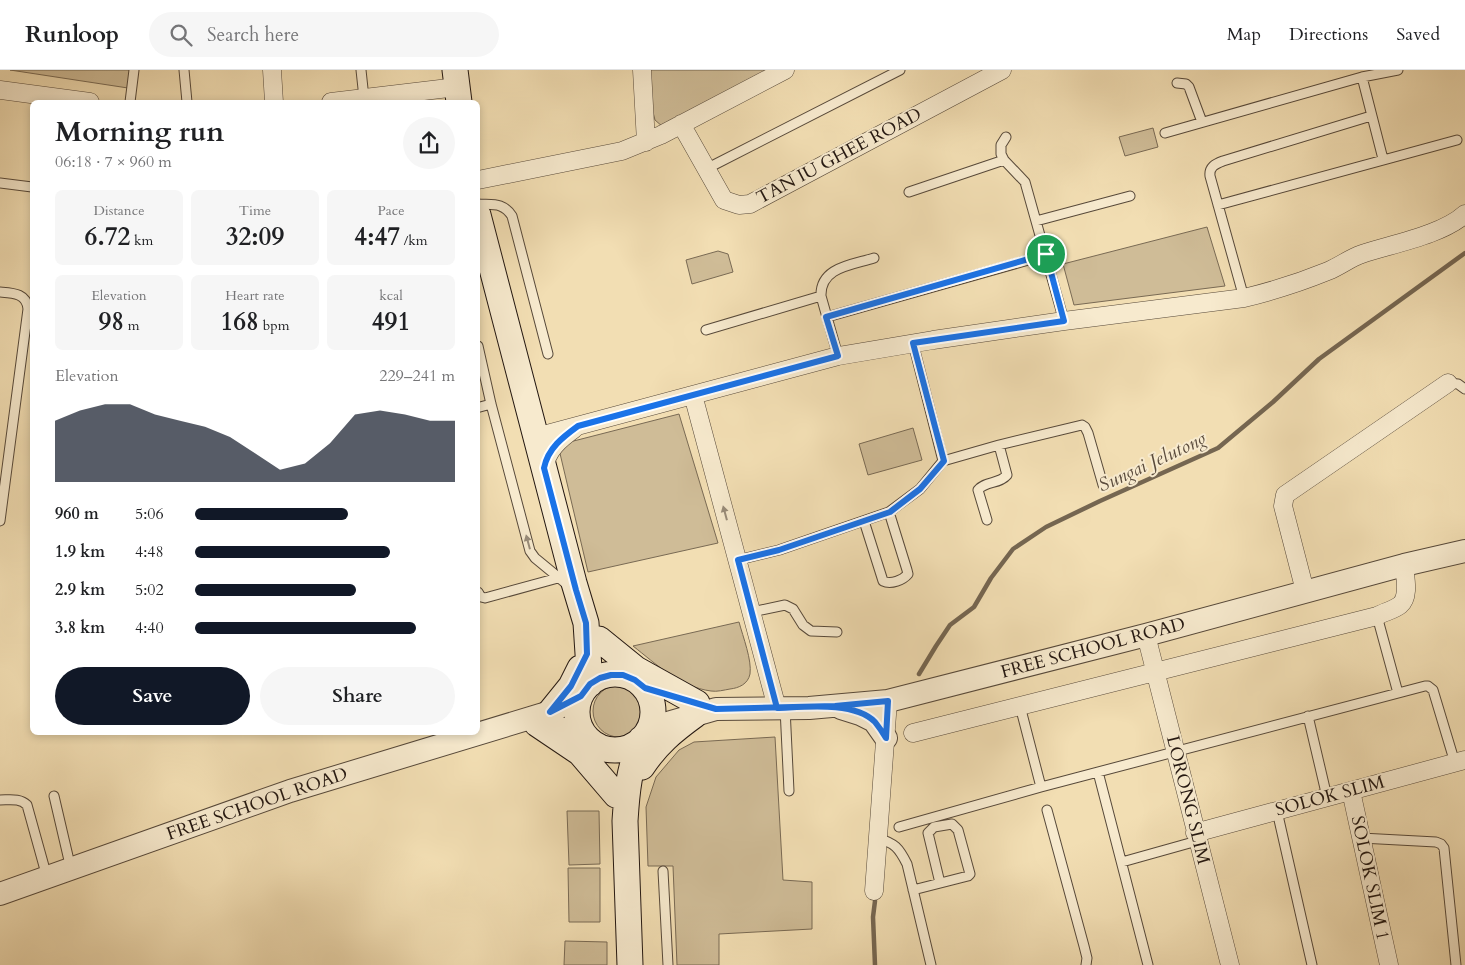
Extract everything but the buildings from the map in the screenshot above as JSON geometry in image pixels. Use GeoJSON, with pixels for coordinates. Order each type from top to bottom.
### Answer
{"type":"FeatureCollection","features":[{"type":"Feature","properties":{"kind":"main road"},"geometry":{"type":"LineString","coordinates":[[480,234],[544,468],[567,584],[591,639],[623,675]]}},
{"type":"Feature","properties":{"kind":"main road"},"geometry":{"type":"LineString","coordinates":[[591,639],[586,690],[578,708],[578,720],[608,768],[622,805]]}},
{"type":"Feature","properties":{"kind":"main road"},"geometry":{"type":"LineString","coordinates":[[591,639],[636,669],[703,709],[666,736],[652,752],[640,769],[622,805]]}},
{"type":"Feature","properties":{"kind":"main road"},"geometry":{"type":"LineString","coordinates":[[591,639],[571,686],[534,719],[580,754],[622,805]]}},
{"type":"Feature","properties":{"kind":"main road"},"geometry":{"type":"LineString","coordinates":[[586,690],[600,678],[611,675],[623,675],[635,680],[645,688],[653,707],[653,718],[630,772],[622,805],[630,965]]}},
{"type":"Feature","properties":{"kind":"main road"},"geometry":{"type":"LineString","coordinates":[[590,739],[608,749],[620,750],[632,746],[646,734]]}},
{"type":"Feature","properties":{"kind":"street"},"geometry":{"type":"LineString","coordinates":[[272,70],[274,100]]}},
{"type":"Feature","properties":{"kind":"street"},"geometry":{"type":"LineString","coordinates":[[642,70],[646,142]]}},
{"type":"Feature","properties":{"kind":"street"},"geometry":{"type":"LineString","coordinates":[[480,180],[622,151],[646,142],[785,70]]}},
{"type":"Feature","properties":{"kind":"street","name":"TAN IU GHEE ROAD"},"geometry":{"type":"LineString","coordinates":[[682,124],[724,200],[739,205],[750,204],[1002,70]]}},
{"type":"Feature","properties":{"kind":"street"},"geometry":{"type":"LineString","coordinates":[[348,100],[457,87]]}},
{"type":"Feature","properties":{"kind":"street"},"geometry":{"type":"LineString","coordinates":[[0,90],[75,100]]}},
{"type":"Feature","properties":{"kind":"street"},"geometry":{"type":"LineString","coordinates":[[536,437],[838,356],[913,343],[1244,298],[1267,293],[1328,272],[1362,254],[1399,244],[1444,227],[1465,214]]}},
{"type":"Feature","properties":{"kind":"street"},"geometry":{"type":"LineString","coordinates":[[1305,591],[1283,506],[1285,495],[1448,383]]}},
{"type":"Feature","properties":{"kind":"street"},"geometry":{"type":"LineString","coordinates":[[693,394],[752,612],[781,708]]}},
{"type":"Feature","properties":{"kind":"street"},"geometry":{"type":"LineString","coordinates":[[544,468],[551,450],[557,442],[578,426]]}},
{"type":"Feature","properties":{"kind":"street","name":"FREE SCHOOL ROAD"},"geometry":{"type":"LineString","coordinates":[[645,688],[703,709],[835,706],[888,701],[1146,635],[1404,565],[1465,551]]}},
{"type":"Feature","properties":{"kind":"street"},"geometry":{"type":"LineString","coordinates":[[913,734],[1377,616],[1400,605],[1405,598],[1404,565]]}},
{"type":"Feature","properties":{"kind":"street","name":"LORONG SLIM"},"geometry":{"type":"LineString","coordinates":[[1146,635],[1230,965]]}},
{"type":"Feature","properties":{"kind":"street","name":"FREE SCHOOL ROAD"},"geometry":{"type":"LineString","coordinates":[[480,735],[534,719],[586,690]]}},
{"type":"Feature","properties":{"kind":"street"},"geometry":{"type":"LineString","coordinates":[[874,891],[888,701]]}},
{"type":"Feature","properties":{"kind":"street"},"geometry":{"type":"LineString","coordinates":[[835,706],[860,714],[874,721],[886,738]]}},
{"type":"Feature","properties":{"kind":"street","name":"FREE SCHOOL ROAD"},"geometry":{"type":"LineString","coordinates":[[646,734],[703,709]]}},
{"type":"Feature","properties":{"kind":"street","name":"FREE SCHOOL ROAD"},"geometry":{"type":"LineString","coordinates":[[534,719],[590,739]]}},
{"type":"Feature","properties":{"kind":"street","name":"FREE SCHOOL ROAD"},"geometry":{"type":"LineString","coordinates":[[0,894],[290,791],[480,735]]}},
{"type":"Feature","properties":{"kind":"street","name":"SOLOK SLIM"},"geometry":{"type":"LineString","coordinates":[[1196,836],[1326,797],[1460,762]]}},
{"type":"Feature","properties":{"kind":"street","name":"SOLOK SLIM 1"},"geometry":{"type":"LineString","coordinates":[[1351,791],[1389,965]]}},
{"type":"Feature","properties":{"kind":"lane"},"geometry":{"type":"LineString","coordinates":[[130,100],[134,70]]}},
{"type":"Feature","properties":{"kind":"lane"},"geometry":{"type":"LineString","coordinates":[[184,70],[186,100]]}},
{"type":"Feature","properties":{"kind":"lane"},"geometry":{"type":"LineString","coordinates":[[361,70],[364,98]]}},
{"type":"Feature","properties":{"kind":"lane"},"geometry":{"type":"LineString","coordinates":[[706,169],[900,70]]}},
{"type":"Feature","properties":{"kind":"lane"},"geometry":{"type":"LineString","coordinates":[[1165,134],[1362,77],[1398,70]]}},
{"type":"Feature","properties":{"kind":"lane"},"geometry":{"type":"LineString","coordinates":[[1362,77],[1383,159]]}},
{"type":"Feature","properties":{"kind":"lane"},"geometry":{"type":"LineString","coordinates":[[1178,83],[1186,84],[1189,87],[1202,122]]}},
{"type":"Feature","properties":{"kind":"lane"},"geometry":{"type":"LineString","coordinates":[[1244,298],[1210,176],[1213,165],[1371,116]]}},
{"type":"Feature","properties":{"kind":"lane"},"geometry":{"type":"LineString","coordinates":[[1006,137],[1000,149],[1004,160],[1025,182],[1064,321]]}},
{"type":"Feature","properties":{"kind":"lane"},"geometry":{"type":"LineString","coordinates":[[1218,205],[1457,140]]}},
{"type":"Feature","properties":{"kind":"lane"},"geometry":{"type":"LineString","coordinates":[[909,192],[1004,160]]}},
{"type":"Feature","properties":{"kind":"lane"},"geometry":{"type":"LineString","coordinates":[[0,183],[30,187]]}},
{"type":"Feature","properties":{"kind":"lane"},"geometry":{"type":"LineString","coordinates":[[1036,221],[1130,196]]}},
{"type":"Feature","properties":{"kind":"lane"},"geometry":{"type":"LineString","coordinates":[[480,204],[500,205],[507,208],[512,216],[548,354]]}},
{"type":"Feature","properties":{"kind":"lane"},"geometry":{"type":"LineString","coordinates":[[826,317],[1046,254]]}},
{"type":"Feature","properties":{"kind":"lane"},"geometry":{"type":"LineString","coordinates":[[838,356],[826,317],[821,287],[830,272],[874,258]]}},
{"type":"Feature","properties":{"kind":"lane"},"geometry":{"type":"LineString","coordinates":[[0,292],[22,296],[26,299],[28,309],[0,521]]}},
{"type":"Feature","properties":{"kind":"lane"},"geometry":{"type":"LineString","coordinates":[[706,330],[821,296]]}},
{"type":"Feature","properties":{"kind":"lane"},"geometry":{"type":"LineString","coordinates":[[913,343],[944,461]]}},
{"type":"Feature","properties":{"kind":"lane"},"geometry":{"type":"LineString","coordinates":[[480,355],[491,404],[531,554],[567,584]]}},
{"type":"Feature","properties":{"kind":"lane"},"geometry":{"type":"LineString","coordinates":[[1448,383],[1458,384],[1465,389]]}},
{"type":"Feature","properties":{"kind":"lane"},"geometry":{"type":"LineString","coordinates":[[480,407],[491,404]]}},
{"type":"Feature","properties":{"kind":"lane"},"geometry":{"type":"LineString","coordinates":[[738,560],[779,550],[890,512],[920,489],[944,461],[1082,425],[1088,433],[1103,485]]}},
{"type":"Feature","properties":{"kind":"lane"},"geometry":{"type":"LineString","coordinates":[[987,520],[978,490],[1007,475],[999,446]]}},
{"type":"Feature","properties":{"kind":"lane"},"geometry":{"type":"LineString","coordinates":[[864,521],[883,581],[890,583],[903,578],[908,574],[908,570],[890,512]]}},
{"type":"Feature","properties":{"kind":"lane"},"geometry":{"type":"LineString","coordinates":[[480,597],[486,598],[567,584]]}},
{"type":"Feature","properties":{"kind":"lane"},"geometry":{"type":"LineString","coordinates":[[752,612],[785,605],[794,609],[803,625],[811,631],[837,632]]}},
{"type":"Feature","properties":{"kind":"lane"},"geometry":{"type":"LineString","coordinates":[[1377,616],[1398,693]]}},
{"type":"Feature","properties":{"kind":"lane"},"geometry":{"type":"LineString","coordinates":[[899,826],[1425,686],[1431,687],[1460,762]]}},
{"type":"Feature","properties":{"kind":"lane"},"geometry":{"type":"LineString","coordinates":[[1020,706],[1041,787]]}},
{"type":"Feature","properties":{"kind":"lane"},"geometry":{"type":"LineString","coordinates":[[781,708],[788,791]]}},
{"type":"Feature","properties":{"kind":"lane"},"geometry":{"type":"LineString","coordinates":[[1308,716],[1326,797]]}},
{"type":"Feature","properties":{"kind":"lane"},"geometry":{"type":"LineString","coordinates":[[1098,772],[1148,965]]}},
{"type":"Feature","properties":{"kind":"lane"},"geometry":{"type":"LineString","coordinates":[[54,796],[71,869]]}},
{"type":"Feature","properties":{"kind":"lane"},"geometry":{"type":"LineString","coordinates":[[0,800],[18,800],[27,805],[47,877]]}},
{"type":"Feature","properties":{"kind":"lane"},"geometry":{"type":"LineString","coordinates":[[1046,810],[1084,946],[1087,958],[1086,965]]}},
{"type":"Feature","properties":{"kind":"lane"},"geometry":{"type":"LineString","coordinates":[[1277,811],[1312,965]]}},
{"type":"Feature","properties":{"kind":"lane"},"geometry":{"type":"LineString","coordinates":[[913,890],[940,883],[970,874],[958,830],[952,824],[934,827],[928,833],[940,883]]}},
{"type":"Feature","properties":{"kind":"lane"},"geometry":{"type":"LineString","coordinates":[[1122,862],[1196,836]]}},
{"type":"Feature","properties":{"kind":"lane"},"geometry":{"type":"LineString","coordinates":[[877,838],[891,842],[902,853],[907,864],[931,965]]}},
{"type":"Feature","properties":{"kind":"lane"},"geometry":{"type":"LineString","coordinates":[[1361,838],[1436,842],[1442,844],[1444,848],[1456,965]]}},
{"type":"Feature","properties":{"kind":"lane"},"geometry":{"type":"LineString","coordinates":[[663,871],[668,965]]}},
{"type":"Feature","properties":{"kind":"shaded area"},"geometry":{"type":"Polygon","coordinates":[[[10,70],[130,70],[128,88],[10,70]]]}},
{"type":"Feature","properties":{"kind":"shaded area"},"geometry":{"type":"Polygon","coordinates":[[[650,70],[770,70],[663,127],[655,120],[652,108],[650,70]]]}},
{"type":"Feature","properties":{"kind":"shaded area"},"geometry":{"type":"Polygon","coordinates":[[[1153,128],[1158,147],[1125,156],[1119,137],[1153,128]]]}},
{"type":"Feature","properties":{"kind":"shaded area"},"geometry":{"type":"Polygon","coordinates":[[[1207,227],[1225,286],[1074,305],[1063,264],[1207,227]]]}},
{"type":"Feature","properties":{"kind":"shaded area"},"geometry":{"type":"Polygon","coordinates":[[[718,251],[728,254],[733,272],[692,284],[686,260],[718,251]]]}},
{"type":"Feature","properties":{"kind":"shaded area"},"geometry":{"type":"Polygon","coordinates":[[[679,414],[718,543],[588,572],[558,445],[679,414]]]}},
{"type":"Feature","properties":{"kind":"shaded area"},"geometry":{"type":"Polygon","coordinates":[[[913,428],[922,460],[868,475],[859,444],[913,428]]]}},
{"type":"Feature","properties":{"kind":"shaded area"},"geometry":{"type":"Polygon","coordinates":[[[739,622],[748,655],[750,674],[745,683],[740,686],[721,691],[700,689],[679,680],[633,646],[739,622]]]}},
{"type":"Feature","properties":{"kind":"shaded area"},"geometry":{"type":"Polygon","coordinates":[[[619,685],[629,687],[637,693],[643,701],[645,711],[643,721],[637,729],[629,735],[619,737],[609,735],[601,729],[595,721],[593,711],[595,701],[601,693],[609,687],[619,685]]]}},
{"type":"Feature","properties":{"kind":"shaded area"},"geometry":{"type":"Polygon","coordinates":[[[775,737],[783,880],[812,882],[812,929],[719,934],[719,965],[677,965],[673,866],[648,866],[646,807],[656,777],[679,750],[694,742],[775,737]]]}},
{"type":"Feature","properties":{"kind":"shaded area"},"geometry":{"type":"Polygon","coordinates":[[[567,811],[599,811],[600,864],[569,865],[567,811]]]}},
{"type":"Feature","properties":{"kind":"shaded area"},"geometry":{"type":"Polygon","coordinates":[[[568,868],[600,868],[600,922],[569,922],[568,868]]]}},
{"type":"Feature","properties":{"kind":"shaded area"},"geometry":{"type":"Polygon","coordinates":[[[565,941],[607,942],[607,965],[564,965],[565,941]]]}},
{"type":"Feature","properties":{"kind":"waterway","name":"Sungai Jelutong"},"geometry":{"type":"LineString","coordinates":[[919,674],[950,625],[974,607],[991,578],[1013,549],[1046,527],[1218,448],[1273,402],[1319,359],[1465,253]]}},
{"type":"Feature","properties":{"kind":"waterway","name":"Sungai Jelutong"},"geometry":{"type":"LineString","coordinates":[[875,901],[873,917],[875,965]]}},
{"type":"Feature","properties":{"kind":"route"},"geometry":{"type":"LineString","coordinates":[[1046,254],[826,317],[838,356],[578,426],[557,442],[551,450],[544,468],[586,623],[587,654],[571,686],[550,712],[581,696],[590,684],[600,678],[611,675],[623,675],[635,680],[645,688],[716,709],[777,708],[835,706],[888,701],[886,738],[874,721],[860,714],[835,706],[809,708],[777,708],[738,560],[779,550],[890,512],[920,489],[944,461],[913,343],[1064,321],[1046,254]]}}]}
